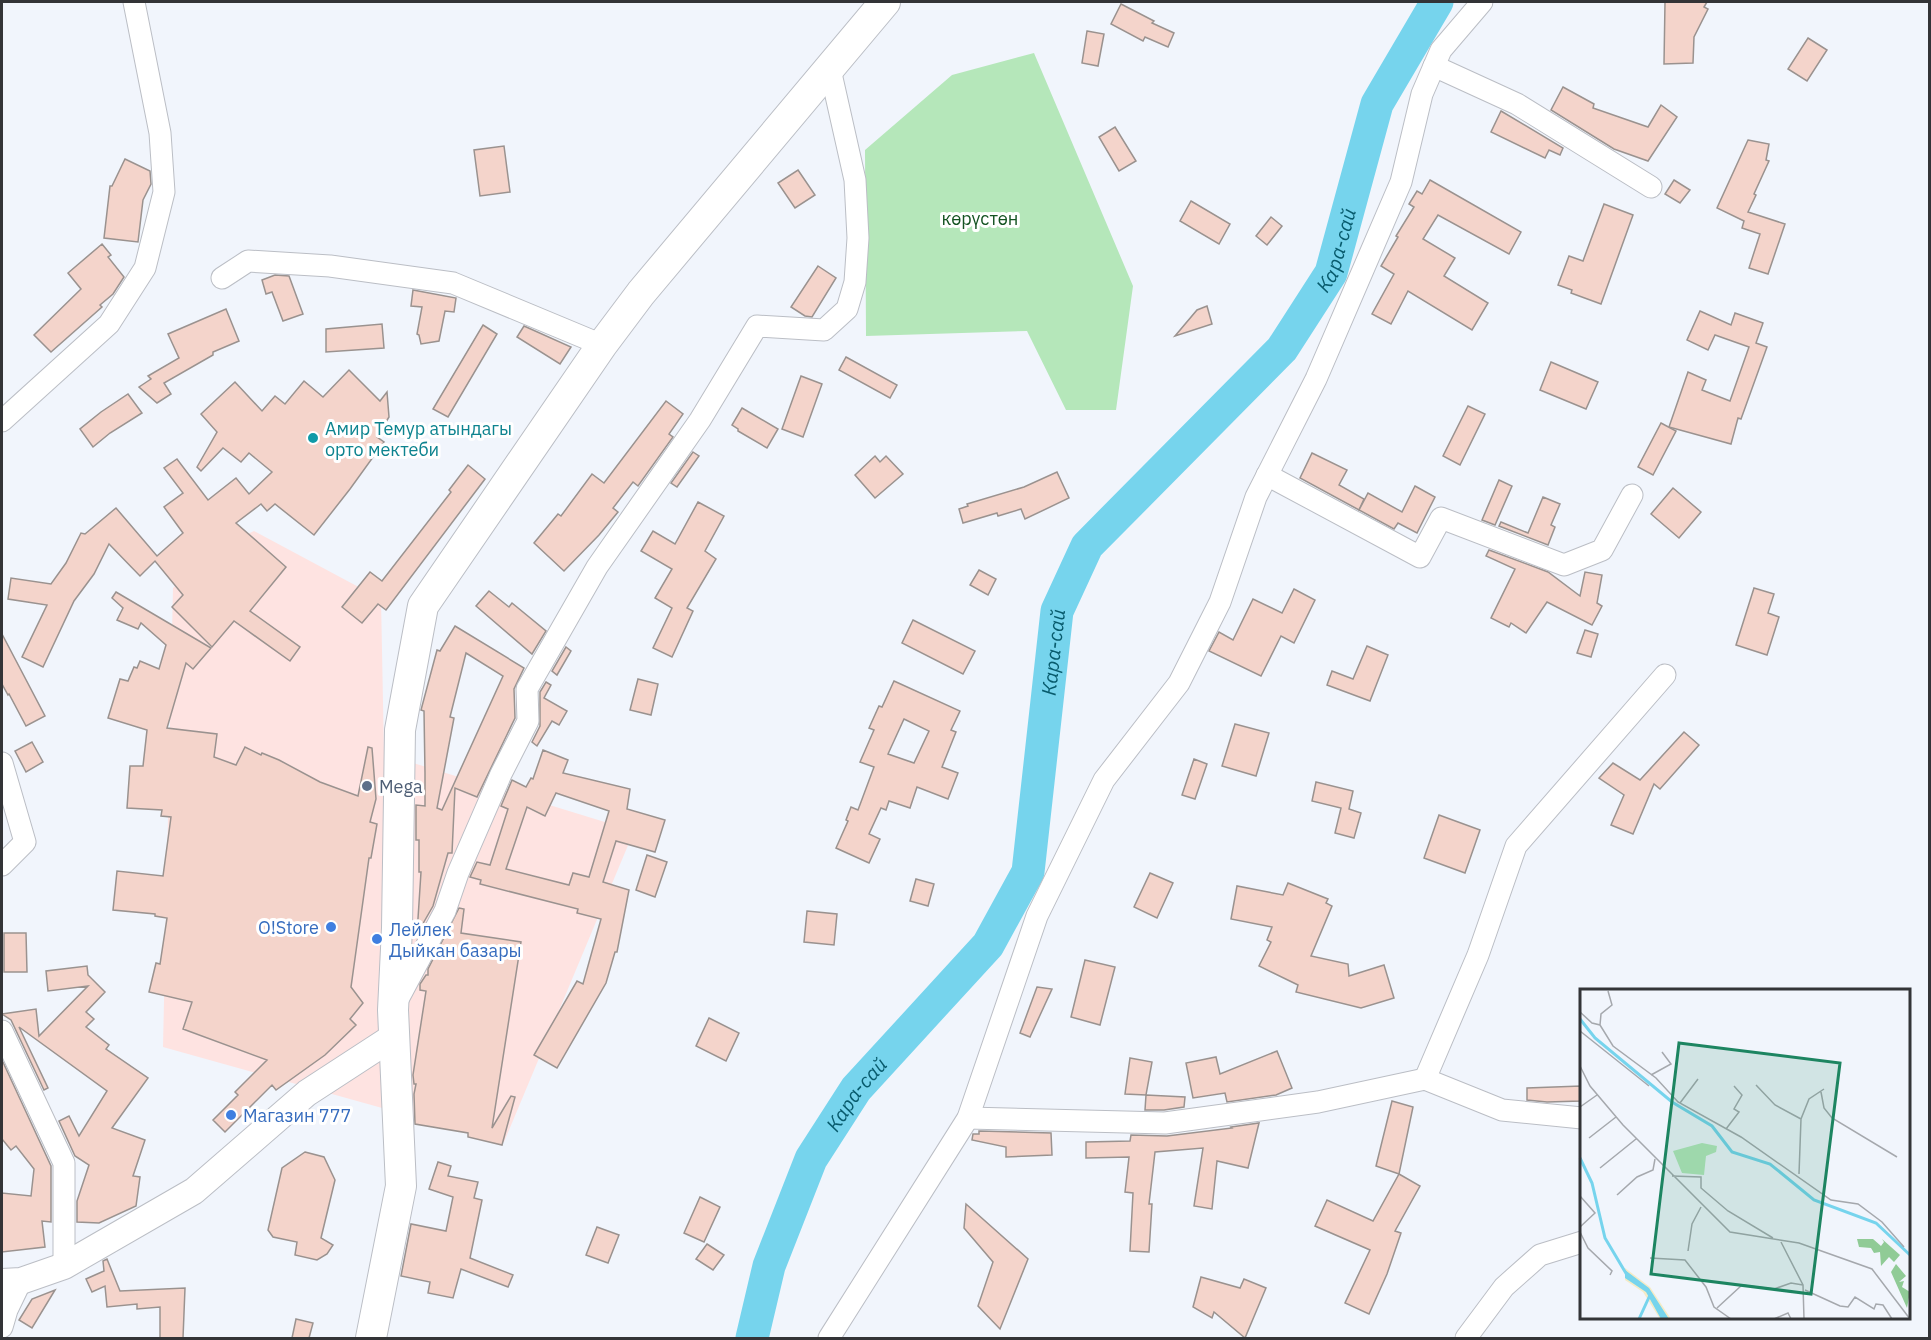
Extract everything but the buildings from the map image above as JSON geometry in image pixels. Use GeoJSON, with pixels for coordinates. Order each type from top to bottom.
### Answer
{"type":"FeatureCollection","features":[{"type":"Feature","properties":{"kind":"main road"},"geometry":{"type":"LineString","coordinates":[[371,1338],[401,1186],[393,1023],[400,730],[423,606],[602,345],[641,293],[885,2]]}},
{"type":"Feature","properties":{"kind":"street"},"geometry":{"type":"LineString","coordinates":[[2,421],[109,324],[145,268],[164,192],[160,133],[134,2]]}},
{"type":"Feature","properties":{"kind":"street"},"geometry":{"type":"LineString","coordinates":[[829,1338],[968,1118],[1037,916],[1104,780],[1179,683],[1220,602],[1256,497],[1317,379],[1401,182],[1422,94],[1434,66],[1441,50],[1482,2]]}},
{"type":"Feature","properties":{"kind":"street"},"geometry":{"type":"LineString","coordinates":[[1434,66],[1517,104],[1651,187]]}},
{"type":"Feature","properties":{"kind":"street"},"geometry":{"type":"LineString","coordinates":[[2,1327],[11,1281],[64,1266],[194,1191],[307,1093],[393,1023],[445,911],[458,873],[492,794],[528,722],[527,688],[597,567],[700,420],[757,326],[824,330],[847,309],[855,282],[858,238],[855,180],[830,69]]}},
{"type":"Feature","properties":{"kind":"street"},"geometry":{"type":"LineString","coordinates":[[222,278],[248,261],[330,266],[453,283],[602,345]]}},
{"type":"Feature","properties":{"kind":"street"},"geometry":{"type":"LineString","coordinates":[[1267,475],[1419,557],[1441,518],[1564,565],[1602,550],[1632,495]]}},
{"type":"Feature","properties":{"kind":"street"},"geometry":{"type":"LineString","coordinates":[[1425,1079],[1479,955],[1516,846],[1665,675]]}},
{"type":"Feature","properties":{"kind":"street"},"geometry":{"type":"LineString","coordinates":[[2,763],[25,842],[2,865]]}},
{"type":"Feature","properties":{"kind":"street"},"geometry":{"type":"LineString","coordinates":[[2,1031],[64,1163],[64,1266]]}},
{"type":"Feature","properties":{"kind":"street"},"geometry":{"type":"LineString","coordinates":[[968,1118],[1165,1122],[1318,1102],[1425,1079],[1502,1110],[1580,1118]]}},
{"type":"Feature","properties":{"kind":"street"},"geometry":{"type":"LineString","coordinates":[[1466,1338],[1504,1287],[1540,1255],[1580,1242]]}},
{"type":"Feature","properties":{"kind":"shaded area","name":"Лейлек Дыйкан базары"},"geometry":{"type":"Polygon","coordinates":[[[254,531],[381,599],[384,754],[634,831],[504,1142],[163,1047],[173,588],[212,551],[254,531]]]}},
{"type":"Feature","properties":{"kind":"green space","name":"көрүстөн"},"geometry":{"type":"Polygon","coordinates":[[[1034,53],[1133,286],[1116,410],[1066,410],[1027,331],[866,336],[865,150],[952,75],[1034,53]]]}},
{"type":"Feature","properties":{"kind":"waterway","name":"Кара-сай"},"geometry":{"type":"LineString","coordinates":[[752,1338],[769,1266],[811,1159],[856,1089],[988,945],[1028,872],[1057,611],[1087,546],[1282,349],[1331,273],[1377,104],[1437,2]]}},
{"type":"Feature","properties":{"kind":"place","name":"Амир Темур атындагы орто мектеби"},"geometry":{"type":"Point","coordinates":[313,438]}},
{"type":"Feature","properties":{"kind":"place","name":"Mega"},"geometry":{"type":"Point","coordinates":[367,786]}},
{"type":"Feature","properties":{"kind":"place","name":"O!Store"},"geometry":{"type":"Point","coordinates":[331,927]}},
{"type":"Feature","properties":{"kind":"place","name":"Лейлек Дыйкан базары"},"geometry":{"type":"Point","coordinates":[377,939]}},
{"type":"Feature","properties":{"kind":"place","name":"Магазин 777"},"geometry":{"type":"Point","coordinates":[231,1115]}}]}
